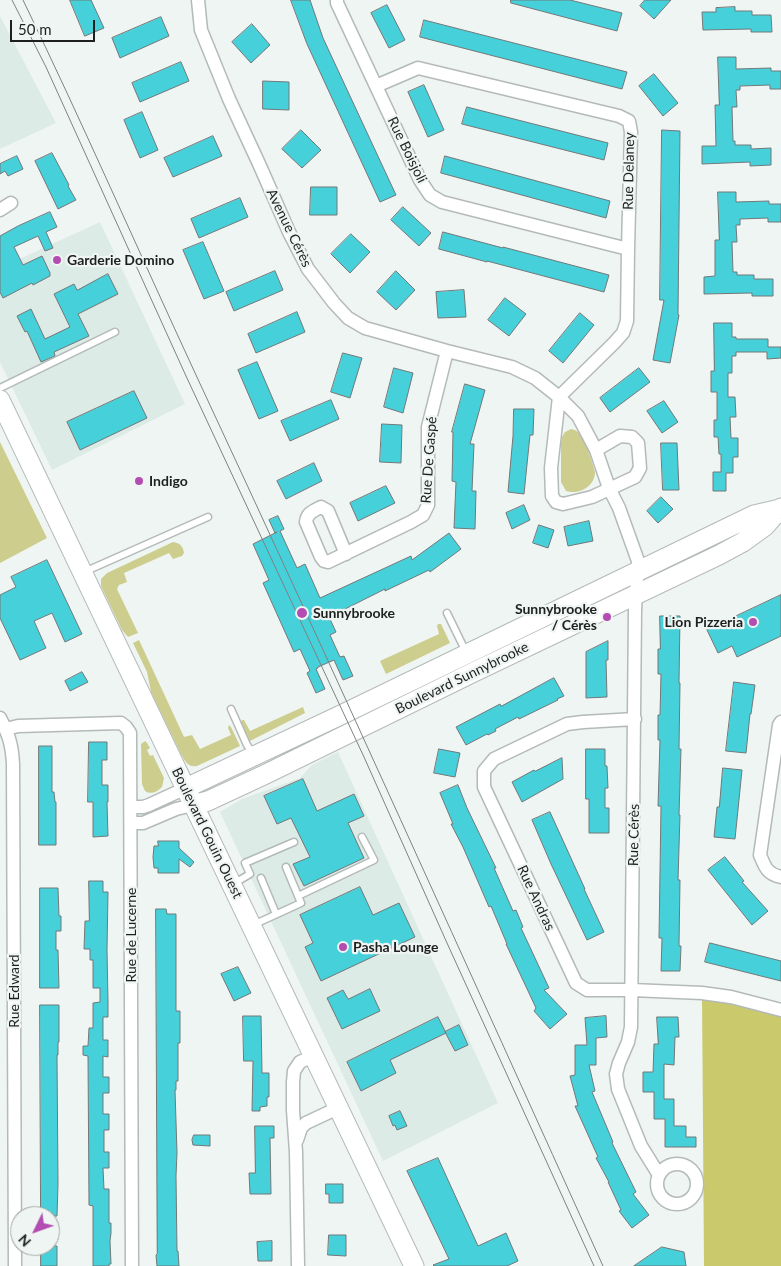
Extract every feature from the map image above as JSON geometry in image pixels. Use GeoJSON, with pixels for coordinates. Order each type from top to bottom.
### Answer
{"type":"FeatureCollection","features":[{"type":"Feature","properties":{"kind":"street","name":"Avenue Cérès"},"geometry":{"type":"LineString","coordinates":[[198,0],[201,30],[229,99],[289,232],[308,269],[348,318],[364,328],[512,367],[535,378],[559,397]]}},
{"type":"Feature","properties":{"kind":"street","name":"Rue Boisjoli"},"geometry":{"type":"LineString","coordinates":[[337,0],[336,3],[420,180],[430,195],[442,202],[628,249]]}},
{"type":"Feature","properties":{"kind":"street","name":"Rue Delaney"},"geometry":{"type":"LineString","coordinates":[[376,86],[418,68],[619,116],[629,121],[631,132],[627,321],[623,333],[559,397]]}},
{"type":"Feature","properties":{"kind":"street","name":"Rue De Gaspé"},"geometry":{"type":"LineString","coordinates":[[346,554],[423,515],[428,505],[428,427],[447,351]]}},
{"type":"Feature","properties":{"kind":"street","name":"Rue Cérès"},"geometry":{"type":"LineString","coordinates":[[559,397],[578,416],[596,450],[637,558],[631,1027],[628,1042],[616,1074],[618,1090],[641,1146],[659,1175]]}},
{"type":"Feature","properties":{"kind":"street"},"geometry":{"type":"LineString","coordinates":[[559,397],[551,468],[552,496],[556,502],[563,504],[592,497],[635,477],[640,468],[638,443],[632,437],[620,436],[596,450]]}},
{"type":"Feature","properties":{"kind":"street","name":"Boulevard Gouin Ouest"},"geometry":{"type":"LineString","coordinates":[[0,400],[414,1266]]}},
{"type":"Feature","properties":{"kind":"street","name":"Boulevard Sunnybrooke"},"geometry":{"type":"LineString","coordinates":[[131,823],[143,823],[176,809],[189,797],[254,756],[754,516],[781,509]]}},
{"type":"Feature","properties":{"kind":"street","name":"Boulevard Sunnybrooke"},"geometry":{"type":"LineString","coordinates":[[131,807],[143,807],[189,797],[208,801],[246,784],[476,671],[713,558],[743,542],[765,526],[781,509]]}},
{"type":"Feature","properties":{"kind":"street","name":"Rue Andras"},"geometry":{"type":"LineString","coordinates":[[635,719],[567,724],[494,759],[484,771],[484,787],[576,983],[587,990],[702,993],[731,997],[781,1010]]}},
{"type":"Feature","properties":{"kind":"street"},"geometry":{"type":"LineString","coordinates":[[781,722],[778,725],[760,855],[765,868],[781,877]]}},
{"type":"Feature","properties":{"kind":"street","name":"Rue de Lucerne"},"geometry":{"type":"LineString","coordinates":[[3,724],[14,726],[121,723],[129,730],[131,740],[132,1266]]}},
{"type":"Feature","properties":{"kind":"street","name":"Rue Edward"},"geometry":{"type":"LineString","coordinates":[[3,724],[11,745],[13,764],[16,1266]]}},
{"type":"Feature","properties":{"kind":"street"},"geometry":{"type":"LineString","coordinates":[[298,1266],[293,1076],[300,1062],[313,1056]]}},
{"type":"Feature","properties":{"kind":"street"},"geometry":{"type":"LineString","coordinates":[[296,1152],[299,1133],[303,1125],[338,1108]]}},
{"type":"Feature","properties":{"kind":"lane"},"geometry":{"type":"LineString","coordinates":[[0,388],[114,332]]}},
{"type":"Feature","properties":{"kind":"lane"},"geometry":{"type":"LineString","coordinates":[[82,573],[208,517]]}},
{"type":"Feature","properties":{"kind":"lane"},"geometry":{"type":"LineString","coordinates":[[447,613],[476,671]]}},
{"type":"Feature","properties":{"kind":"lane"},"geometry":{"type":"LineString","coordinates":[[232,708],[247,745],[254,756]]}},
{"type":"Feature","properties":{"kind":"lane"},"geometry":{"type":"LineString","coordinates":[[298,896],[374,860],[362,837]]}},
{"type":"Feature","properties":{"kind":"lane"},"geometry":{"type":"LineString","coordinates":[[231,884],[250,874],[245,863],[294,842]]}},
{"type":"Feature","properties":{"kind":"lane"},"geometry":{"type":"LineString","coordinates":[[252,926],[300,903],[286,867]]}},
{"type":"Feature","properties":{"kind":"lane"},"geometry":{"type":"LineString","coordinates":[[260,878],[276,914]]}},
{"type":"Feature","properties":{"kind":"shaded area"},"geometry":{"type":"Polygon","coordinates":[[[0,16],[56,123],[0,149],[0,16]]]}},
{"type":"Feature","properties":{"kind":"shaded area"},"geometry":{"type":"Polygon","coordinates":[[[100,222],[185,404],[52,470],[0,362],[0,268],[100,222]]]}},
{"type":"Feature","properties":{"kind":"shaded area"},"geometry":{"type":"Polygon","coordinates":[[[338,752],[498,1103],[383,1161],[220,812],[242,799],[300,778],[312,765],[338,752]]]}},
{"type":"Feature","properties":{"kind":"shaded area"},"geometry":{"type":"Polygon","coordinates":[[[702,993],[781,1010],[781,1266],[704,1266],[702,993]]]}},
{"type":"Feature","properties":{"kind":"green space"},"geometry":{"type":"Polygon","coordinates":[[[571,429],[578,432],[583,438],[595,472],[589,486],[576,492],[566,491],[561,482],[562,437],[565,432],[571,429]]]}},
{"type":"Feature","properties":{"kind":"green space"},"geometry":{"type":"Polygon","coordinates":[[[0,442],[47,538],[0,563],[0,442]]]}},
{"type":"Feature","properties":{"kind":"green space"},"geometry":{"type":"Polygon","coordinates":[[[173,542],[182,547],[184,553],[182,556],[173,559],[169,553],[124,573],[127,582],[119,585],[117,589],[138,633],[128,637],[122,630],[101,586],[101,579],[107,573],[173,542]]]}},
{"type":"Feature","properties":{"kind":"green space"},"geometry":{"type":"Polygon","coordinates":[[[438,624],[441,624],[450,643],[386,674],[380,661],[439,634],[438,624]]]}},
{"type":"Feature","properties":{"kind":"green space"},"geometry":{"type":"Polygon","coordinates":[[[139,640],[184,737],[192,735],[200,749],[231,735],[228,728],[229,725],[240,746],[197,766],[191,766],[187,763],[151,692],[147,672],[133,643],[139,640]]]}},
{"type":"Feature","properties":{"kind":"green space"},"geometry":{"type":"Polygon","coordinates":[[[303,707],[305,713],[250,741],[241,722],[244,720],[250,731],[303,707]]]}},
{"type":"Feature","properties":{"kind":"green space"},"geometry":{"type":"Polygon","coordinates":[[[145,741],[150,748],[147,750],[150,756],[153,755],[164,778],[162,787],[152,793],[145,791],[142,784],[141,744],[145,741]]]}},
{"type":"Feature","properties":{"kind":"building"},"geometry":{"type":"Polygon","coordinates":[[[70,0],[91,0],[104,28],[85,36],[70,0]]]}},
{"type":"Feature","properties":{"kind":"building"},"geometry":{"type":"Polygon","coordinates":[[[291,0],[310,0],[323,38],[396,195],[380,202],[307,44],[291,0]]]}},
{"type":"Feature","properties":{"kind":"building"},"geometry":{"type":"Polygon","coordinates":[[[511,0],[570,0],[622,13],[617,31],[511,3],[511,0]]]}},
{"type":"Feature","properties":{"kind":"building"},"geometry":{"type":"Polygon","coordinates":[[[645,0],[671,0],[654,19],[640,6],[645,0]]]}},
{"type":"Feature","properties":{"kind":"building"},"geometry":{"type":"Polygon","coordinates":[[[387,5],[405,40],[389,48],[371,13],[387,5]]]}},
{"type":"Feature","properties":{"kind":"building"},"geometry":{"type":"Polygon","coordinates":[[[735,7],[735,11],[752,11],[752,15],[771,15],[772,32],[751,32],[751,29],[703,30],[702,12],[716,12],[716,8],[735,7]]]}},
{"type":"Feature","properties":{"kind":"building"},"geometry":{"type":"Polygon","coordinates":[[[161,17],[169,36],[120,58],[112,38],[161,17]]]}},
{"type":"Feature","properties":{"kind":"building"},"geometry":{"type":"Polygon","coordinates":[[[424,20],[627,72],[622,89],[420,37],[424,20]]]}},
{"type":"Feature","properties":{"kind":"building"},"geometry":{"type":"Polygon","coordinates":[[[252,24],[270,45],[251,63],[232,42],[252,24]]]}},
{"type":"Feature","properties":{"kind":"building"},"geometry":{"type":"Polygon","coordinates":[[[718,57],[736,57],[736,69],[771,68],[771,71],[781,71],[781,89],[770,89],[770,85],[740,86],[740,90],[736,90],[737,107],[732,107],[733,141],[735,141],[735,145],[751,145],[751,149],[771,148],[771,165],[750,166],[750,162],[702,164],[702,146],[716,146],[715,105],[719,105],[718,57]]]}},
{"type":"Feature","properties":{"kind":"building"},"geometry":{"type":"Polygon","coordinates":[[[181,62],[189,81],[140,102],[132,83],[181,62]]]}},
{"type":"Feature","properties":{"kind":"building"},"geometry":{"type":"Polygon","coordinates":[[[654,74],[678,103],[663,116],[639,86],[654,74]]]}},
{"type":"Feature","properties":{"kind":"building"},"geometry":{"type":"Polygon","coordinates":[[[263,81],[289,82],[289,110],[263,109],[263,81]]]}},
{"type":"Feature","properties":{"kind":"building"},"geometry":{"type":"Polygon","coordinates":[[[424,85],[444,130],[428,137],[408,92],[424,85]]]}},
{"type":"Feature","properties":{"kind":"building"},"geometry":{"type":"Polygon","coordinates":[[[467,107],[608,143],[604,160],[462,124],[467,107]]]}},
{"type":"Feature","properties":{"kind":"building"},"geometry":{"type":"Polygon","coordinates":[[[142,112],[158,150],[140,158],[124,120],[142,112]]]}},
{"type":"Feature","properties":{"kind":"building"},"geometry":{"type":"Polygon","coordinates":[[[301,130],[321,150],[302,168],[282,149],[301,130]]]}},
{"type":"Feature","properties":{"kind":"building"},"geometry":{"type":"Polygon","coordinates":[[[662,130],[680,131],[679,315],[670,363],[653,360],[664,300],[660,300],[662,130]]]}},
{"type":"Feature","properties":{"kind":"building"},"geometry":{"type":"Polygon","coordinates":[[[213,136],[222,156],[173,177],[164,158],[213,136]]]}},
{"type":"Feature","properties":{"kind":"building"},"geometry":{"type":"Polygon","coordinates":[[[52,153],[76,200],[58,209],[35,161],[52,153]]]}},
{"type":"Feature","properties":{"kind":"building"},"geometry":{"type":"Polygon","coordinates":[[[17,156],[23,169],[8,176],[5,171],[0,174],[0,164],[17,156]]]}},
{"type":"Feature","properties":{"kind":"building"},"geometry":{"type":"Polygon","coordinates":[[[445,156],[610,201],[606,218],[441,173],[445,156]]]}},
{"type":"Feature","properties":{"kind":"building"},"geometry":{"type":"Polygon","coordinates":[[[311,187],[337,187],[337,215],[310,215],[311,187]]]}},
{"type":"Feature","properties":{"kind":"building"},"geometry":{"type":"Polygon","coordinates":[[[718,192],[736,192],[736,202],[769,201],[769,204],[781,204],[781,222],[768,222],[768,218],[740,219],[740,225],[736,225],[737,242],[732,242],[733,272],[737,272],[737,275],[754,275],[754,279],[773,279],[773,296],[752,296],[752,293],[704,294],[704,277],[715,276],[715,240],[719,240],[718,192]]]}},
{"type":"Feature","properties":{"kind":"building"},"geometry":{"type":"Polygon","coordinates":[[[240,198],[248,217],[199,238],[191,219],[240,198]]]}},
{"type":"Feature","properties":{"kind":"building"},"geometry":{"type":"Polygon","coordinates":[[[403,207],[431,233],[419,246],[391,220],[403,207]]]}},
{"type":"Feature","properties":{"kind":"building"},"geometry":{"type":"Polygon","coordinates":[[[50,212],[57,227],[46,232],[53,248],[45,251],[38,236],[14,247],[23,265],[42,256],[50,276],[3,298],[0,292],[0,236],[50,212]]]}},
{"type":"Feature","properties":{"kind":"building"},"geometry":{"type":"Polygon","coordinates":[[[443,232],[609,275],[604,292],[439,249],[443,232]]]}},
{"type":"Feature","properties":{"kind":"building"},"geometry":{"type":"Polygon","coordinates":[[[351,234],[370,252],[350,273],[331,254],[351,234]]]}},
{"type":"Feature","properties":{"kind":"building"},"geometry":{"type":"Polygon","coordinates":[[[203,242],[224,291],[204,299],[183,250],[203,242]]]}},
{"type":"Feature","properties":{"kind":"building"},"geometry":{"type":"Polygon","coordinates":[[[275,271],[283,290],[234,311],[226,292],[275,271]]]}},
{"type":"Feature","properties":{"kind":"building"},"geometry":{"type":"Polygon","coordinates":[[[396,271],[415,290],[396,310],[377,292],[396,271]]]}},
{"type":"Feature","properties":{"kind":"building"},"geometry":{"type":"Polygon","coordinates":[[[108,274],[118,294],[78,314],[89,336],[54,352],[55,356],[41,362],[27,331],[25,332],[17,316],[31,309],[45,339],[70,327],[54,294],[74,284],[77,290],[108,274]]]}},
{"type":"Feature","properties":{"kind":"building"},"geometry":{"type":"Polygon","coordinates":[[[464,290],[466,317],[438,318],[436,292],[464,290]]]}},
{"type":"Feature","properties":{"kind":"building"},"geometry":{"type":"Polygon","coordinates":[[[505,298],[526,314],[509,336],[488,320],[505,298]]]}},
{"type":"Feature","properties":{"kind":"building"},"geometry":{"type":"Polygon","coordinates":[[[297,312],[305,332],[256,353],[248,334],[297,312]]]}},
{"type":"Feature","properties":{"kind":"building"},"geometry":{"type":"Polygon","coordinates":[[[580,313],[594,325],[563,363],[549,351],[580,313]]]}},
{"type":"Feature","properties":{"kind":"building"},"geometry":{"type":"Polygon","coordinates":[[[714,323],[732,323],[732,337],[736,337],[736,339],[768,339],[768,347],[781,347],[781,358],[767,359],[767,352],[736,352],[736,356],[732,356],[732,373],[728,373],[728,397],[735,397],[736,417],[730,417],[731,438],[738,438],[738,457],[733,457],[733,473],[726,473],[726,491],[713,491],[713,472],[721,472],[721,454],[719,454],[718,437],[714,437],[714,420],[717,420],[717,392],[711,392],[711,371],[714,371],[714,323]]]}},
{"type":"Feature","properties":{"kind":"building"},"geometry":{"type":"Polygon","coordinates":[[[343,353],[362,358],[350,398],[331,392],[343,353]]]}},
{"type":"Feature","properties":{"kind":"building"},"geometry":{"type":"Polygon","coordinates":[[[257,362],[278,411],[259,419],[238,370],[257,362]]]}},
{"type":"Feature","properties":{"kind":"building"},"geometry":{"type":"Polygon","coordinates":[[[394,368],[413,373],[403,413],[384,407],[394,368]]]}},
{"type":"Feature","properties":{"kind":"building"},"geometry":{"type":"Polygon","coordinates":[[[639,368],[650,382],[610,412],[600,398],[639,368]]]}},
{"type":"Feature","properties":{"kind":"building"},"geometry":{"type":"Polygon","coordinates":[[[465,384],[485,390],[470,444],[474,444],[472,491],[476,491],[475,529],[454,528],[456,482],[452,481],[452,432],[465,384]]]}},
{"type":"Feature","properties":{"kind":"building"},"geometry":{"type":"Polygon","coordinates":[[[134,391],[147,418],[80,450],[67,422],[134,391]]]}},
{"type":"Feature","properties":{"kind":"building"},"geometry":{"type":"Polygon","coordinates":[[[331,400],[339,419],[290,441],[281,421],[331,400]]]}},
{"type":"Feature","properties":{"kind":"building"},"geometry":{"type":"Polygon","coordinates":[[[664,401],[678,422],[662,433],[647,411],[664,401]]]}},
{"type":"Feature","properties":{"kind":"building"},"geometry":{"type":"Polygon","coordinates":[[[514,409],[534,409],[533,435],[530,435],[524,494],[508,492],[514,409]]]}},
{"type":"Feature","properties":{"kind":"building"},"geometry":{"type":"Polygon","coordinates":[[[382,424],[402,425],[401,463],[380,462],[382,424]]]}},
{"type":"Feature","properties":{"kind":"building"},"geometry":{"type":"Polygon","coordinates":[[[661,443],[677,443],[679,490],[663,490],[661,443]]]}},
{"type":"Feature","properties":{"kind":"building"},"geometry":{"type":"Polygon","coordinates":[[[314,463],[322,481],[286,499],[277,481],[314,463]]]}},
{"type":"Feature","properties":{"kind":"building"},"geometry":{"type":"Polygon","coordinates":[[[386,486],[395,503],[358,521],[350,503],[386,486]]]}},
{"type":"Feature","properties":{"kind":"building"},"geometry":{"type":"Polygon","coordinates":[[[661,497],[673,509],[658,523],[647,511],[661,497]]]}},
{"type":"Feature","properties":{"kind":"building"},"geometry":{"type":"Polygon","coordinates":[[[524,505],[530,520],[512,529],[506,513],[524,505]]]}},
{"type":"Feature","properties":{"kind":"building"},"geometry":{"type":"Polygon","coordinates":[[[278,516],[284,529],[280,531],[297,568],[305,564],[320,598],[411,556],[412,560],[449,533],[461,549],[430,572],[429,570],[385,591],[385,589],[329,617],[336,632],[330,635],[340,657],[344,656],[353,676],[343,680],[334,660],[318,667],[316,669],[325,689],[316,693],[307,673],[310,671],[300,649],[294,652],[263,583],[269,580],[253,544],[275,533],[269,520],[278,516]]]}},
{"type":"Feature","properties":{"kind":"building"},"geometry":{"type":"Polygon","coordinates":[[[589,521],[593,541],[568,546],[564,527],[589,521]]]}},
{"type":"Feature","properties":{"kind":"building"},"geometry":{"type":"Polygon","coordinates":[[[539,525],[554,530],[548,548],[533,543],[539,525]]]}},
{"type":"Feature","properties":{"kind":"building"},"geometry":{"type":"Polygon","coordinates":[[[47,560],[82,634],[65,642],[52,613],[34,621],[46,648],[20,660],[0,618],[0,595],[16,587],[11,577],[47,560]]]}},
{"type":"Feature","properties":{"kind":"building"},"geometry":{"type":"Polygon","coordinates":[[[781,595],[781,636],[737,657],[732,646],[718,653],[707,630],[781,595]]]}},
{"type":"Feature","properties":{"kind":"building"},"geometry":{"type":"Polygon","coordinates":[[[660,616],[680,616],[679,749],[681,749],[678,880],[680,880],[680,971],[661,971],[662,938],[659,938],[661,806],[658,806],[660,740],[658,740],[658,715],[660,715],[661,674],[658,674],[658,649],[660,649],[660,616]]]}},
{"type":"Feature","properties":{"kind":"building"},"geometry":{"type":"Polygon","coordinates":[[[608,641],[608,660],[606,660],[607,697],[586,698],[586,652],[608,641]]]}},
{"type":"Feature","properties":{"kind":"building"},"geometry":{"type":"Polygon","coordinates":[[[82,672],[88,682],[70,691],[65,681],[82,672]]]}},
{"type":"Feature","properties":{"kind":"building"},"geometry":{"type":"Polygon","coordinates":[[[554,678],[564,696],[519,719],[518,717],[495,729],[496,731],[466,745],[456,727],[554,678]]]}},
{"type":"Feature","properties":{"kind":"building"},"geometry":{"type":"Polygon","coordinates":[[[734,682],[755,685],[746,753],[726,751],[734,682]]]}},
{"type":"Feature","properties":{"kind":"building"},"geometry":{"type":"Polygon","coordinates":[[[89,742],[107,742],[107,760],[102,760],[102,785],[108,785],[108,836],[93,837],[93,802],[88,802],[89,742]]]}},
{"type":"Feature","properties":{"kind":"building"},"geometry":{"type":"Polygon","coordinates":[[[39,746],[52,746],[52,792],[54,792],[56,802],[56,845],[39,845],[39,746]]]}},
{"type":"Feature","properties":{"kind":"building"},"geometry":{"type":"Polygon","coordinates":[[[439,749],[460,753],[455,777],[434,773],[439,749]]]}},
{"type":"Feature","properties":{"kind":"building"},"geometry":{"type":"Polygon","coordinates":[[[586,749],[605,749],[608,788],[605,788],[605,808],[609,808],[609,833],[589,833],[589,799],[586,799],[586,749]]]}},
{"type":"Feature","properties":{"kind":"building"},"geometry":{"type":"Polygon","coordinates":[[[562,758],[563,779],[522,802],[512,782],[562,758]]]}},
{"type":"Feature","properties":{"kind":"building"},"geometry":{"type":"Polygon","coordinates":[[[723,768],[742,770],[735,839],[714,837],[723,768]]]}},
{"type":"Feature","properties":{"kind":"building"},"geometry":{"type":"Polygon","coordinates":[[[303,779],[317,811],[354,794],[364,816],[348,823],[364,858],[304,886],[293,864],[310,857],[291,818],[277,824],[264,796],[303,779]]]}},
{"type":"Feature","properties":{"kind":"building"},"geometry":{"type":"Polygon","coordinates":[[[458,785],[496,868],[494,868],[513,911],[516,910],[523,927],[521,928],[549,988],[544,990],[567,1014],[550,1029],[534,1011],[536,1008],[506,944],[491,906],[489,907],[451,824],[453,824],[440,793],[458,785]]]}},
{"type":"Feature","properties":{"kind":"building"},"geometry":{"type":"Polygon","coordinates":[[[550,812],[604,932],[587,940],[532,820],[550,812]]]}},
{"type":"Feature","properties":{"kind":"building"},"geometry":{"type":"Polygon","coordinates":[[[158,841],[179,841],[179,848],[194,862],[190,867],[179,859],[179,873],[158,873],[158,868],[154,868],[153,857],[154,846],[158,846],[158,841]]]}},
{"type":"Feature","properties":{"kind":"building"},"geometry":{"type":"Polygon","coordinates":[[[725,857],[744,881],[742,882],[768,911],[752,925],[708,870],[725,857]]]}},
{"type":"Feature","properties":{"kind":"building"},"geometry":{"type":"Polygon","coordinates":[[[89,881],[103,881],[103,892],[108,892],[108,1017],[103,1017],[103,1040],[108,1040],[108,1057],[103,1056],[103,1077],[109,1077],[109,1093],[103,1093],[103,1114],[109,1114],[109,1130],[104,1130],[104,1152],[109,1152],[109,1168],[103,1168],[104,1189],[109,1189],[111,1264],[109,1266],[93,1266],[93,1206],[89,1205],[88,1056],[83,1055],[83,1046],[88,1046],[89,1028],[93,1028],[93,1003],[100,1002],[100,988],[93,988],[93,960],[90,960],[90,949],[84,949],[85,921],[89,921],[89,881]]]}},
{"type":"Feature","properties":{"kind":"building"},"geometry":{"type":"Polygon","coordinates":[[[360,887],[373,915],[399,903],[415,937],[321,981],[305,947],[313,943],[300,915],[360,887]]]}},
{"type":"Feature","properties":{"kind":"building"},"geometry":{"type":"Polygon","coordinates":[[[40,888],[58,888],[59,916],[61,916],[61,931],[56,931],[59,988],[40,988],[40,888]]]}},
{"type":"Feature","properties":{"kind":"building"},"geometry":{"type":"Polygon","coordinates":[[[156,909],[166,909],[167,914],[176,914],[176,1011],[180,1011],[178,1081],[176,1081],[175,1090],[177,1251],[179,1266],[157,1266],[156,1255],[156,909]]]}},
{"type":"Feature","properties":{"kind":"building"},"geometry":{"type":"Polygon","coordinates":[[[710,943],[781,961],[781,981],[705,962],[710,943]]]}},
{"type":"Feature","properties":{"kind":"building"},"geometry":{"type":"Polygon","coordinates":[[[238,967],[251,993],[234,1001],[221,974],[238,967]]]}},
{"type":"Feature","properties":{"kind":"building"},"geometry":{"type":"Polygon","coordinates":[[[370,989],[380,1011],[342,1029],[327,998],[343,990],[348,999],[370,989]]]}},
{"type":"Feature","properties":{"kind":"building"},"geometry":{"type":"Polygon","coordinates":[[[40,1005],[59,1005],[57,1055],[57,1206],[41,1206],[40,1005]]]}},
{"type":"Feature","properties":{"kind":"building"},"geometry":{"type":"Polygon","coordinates":[[[243,1016],[261,1016],[262,1073],[269,1073],[269,1097],[267,1097],[267,1106],[260,1107],[260,1111],[252,1111],[253,1061],[244,1061],[243,1016]]]}},
{"type":"Feature","properties":{"kind":"building"},"geometry":{"type":"Polygon","coordinates":[[[606,1016],[607,1037],[596,1038],[596,1065],[589,1065],[595,1091],[592,1092],[612,1143],[636,1192],[633,1194],[649,1215],[632,1228],[619,1211],[621,1210],[609,1182],[596,1158],[598,1157],[575,1106],[578,1106],[570,1076],[575,1075],[575,1045],[587,1045],[585,1018],[606,1016]]]}},
{"type":"Feature","properties":{"kind":"building"},"geometry":{"type":"Polygon","coordinates":[[[438,1017],[446,1033],[390,1060],[396,1073],[361,1091],[347,1062],[438,1017]]]}},
{"type":"Feature","properties":{"kind":"building"},"geometry":{"type":"Polygon","coordinates":[[[657,1017],[678,1017],[679,1037],[675,1037],[674,1065],[664,1064],[664,1099],[674,1099],[674,1126],[686,1126],[686,1137],[696,1137],[696,1147],[665,1147],[665,1119],[654,1119],[654,1092],[643,1092],[643,1072],[653,1072],[654,1044],[658,1044],[657,1017]]]}},
{"type":"Feature","properties":{"kind":"building"},"geometry":{"type":"Polygon","coordinates":[[[459,1025],[468,1045],[455,1051],[445,1032],[459,1025]]]}},
{"type":"Feature","properties":{"kind":"building"},"geometry":{"type":"Polygon","coordinates":[[[400,1111],[407,1126],[397,1130],[389,1116],[400,1111]]]}},
{"type":"Feature","properties":{"kind":"building"},"geometry":{"type":"Polygon","coordinates":[[[255,1126],[274,1126],[274,1138],[270,1138],[271,1194],[250,1194],[249,1173],[255,1173],[255,1126]]]}},
{"type":"Feature","properties":{"kind":"building"},"geometry":{"type":"Polygon","coordinates":[[[194,1135],[210,1135],[210,1146],[193,1145],[194,1135]]]}},
{"type":"Feature","properties":{"kind":"building"},"geometry":{"type":"Polygon","coordinates":[[[438,1158],[478,1246],[506,1233],[518,1261],[507,1266],[433,1265],[449,1259],[407,1171],[438,1158]]]}},
{"type":"Feature","properties":{"kind":"building"},"geometry":{"type":"Polygon","coordinates":[[[326,1184],[343,1184],[343,1203],[329,1203],[329,1194],[326,1194],[326,1184]]]}},
{"type":"Feature","properties":{"kind":"building"},"geometry":{"type":"Polygon","coordinates":[[[329,1235],[346,1235],[346,1256],[328,1255],[329,1235]]]}},
{"type":"Feature","properties":{"kind":"building"},"geometry":{"type":"Polygon","coordinates":[[[272,1241],[272,1261],[258,1261],[257,1242],[272,1241]]]}},
{"type":"Feature","properties":{"kind":"building"},"geometry":{"type":"Polygon","coordinates":[[[662,1247],[684,1252],[686,1266],[634,1266],[662,1247]]]}},
{"type":"Feature","properties":{"kind":"building"},"geometry":{"type":"Polygon","coordinates":[[[41,1256],[57,1256],[57,1266],[41,1266],[41,1256]]]}},
{"type":"Feature","properties":{"kind":"tram line"},"geometry":{"type":"LineString","coordinates":[[12,0],[46,67],[186,376],[364,757],[594,1266]]}},
{"type":"Feature","properties":{"kind":"tram line"},"geometry":{"type":"LineString","coordinates":[[23,0],[350,708],[603,1266]]}},
{"type":"Feature","properties":{"kind":"place","name":"Garderie Domino"},"geometry":{"type":"Point","coordinates":[57,260]}},
{"type":"Feature","properties":{"kind":"place","name":"Indigo"},"geometry":{"type":"Point","coordinates":[139,481]}},
{"type":"Feature","properties":{"kind":"place","name":"Sunnybrooke"},"geometry":{"type":"Point","coordinates":[302,613]}},
{"type":"Feature","properties":{"kind":"place","name":"Sunnybrooke / Cérès"},"geometry":{"type":"Point","coordinates":[607,617]}},
{"type":"Feature","properties":{"kind":"place","name":"Lion Pizzeria"},"geometry":{"type":"Point","coordinates":[753,622]}},
{"type":"Feature","properties":{"kind":"place","name":"Pasha Lounge"},"geometry":{"type":"Point","coordinates":[343,947]}}]}
